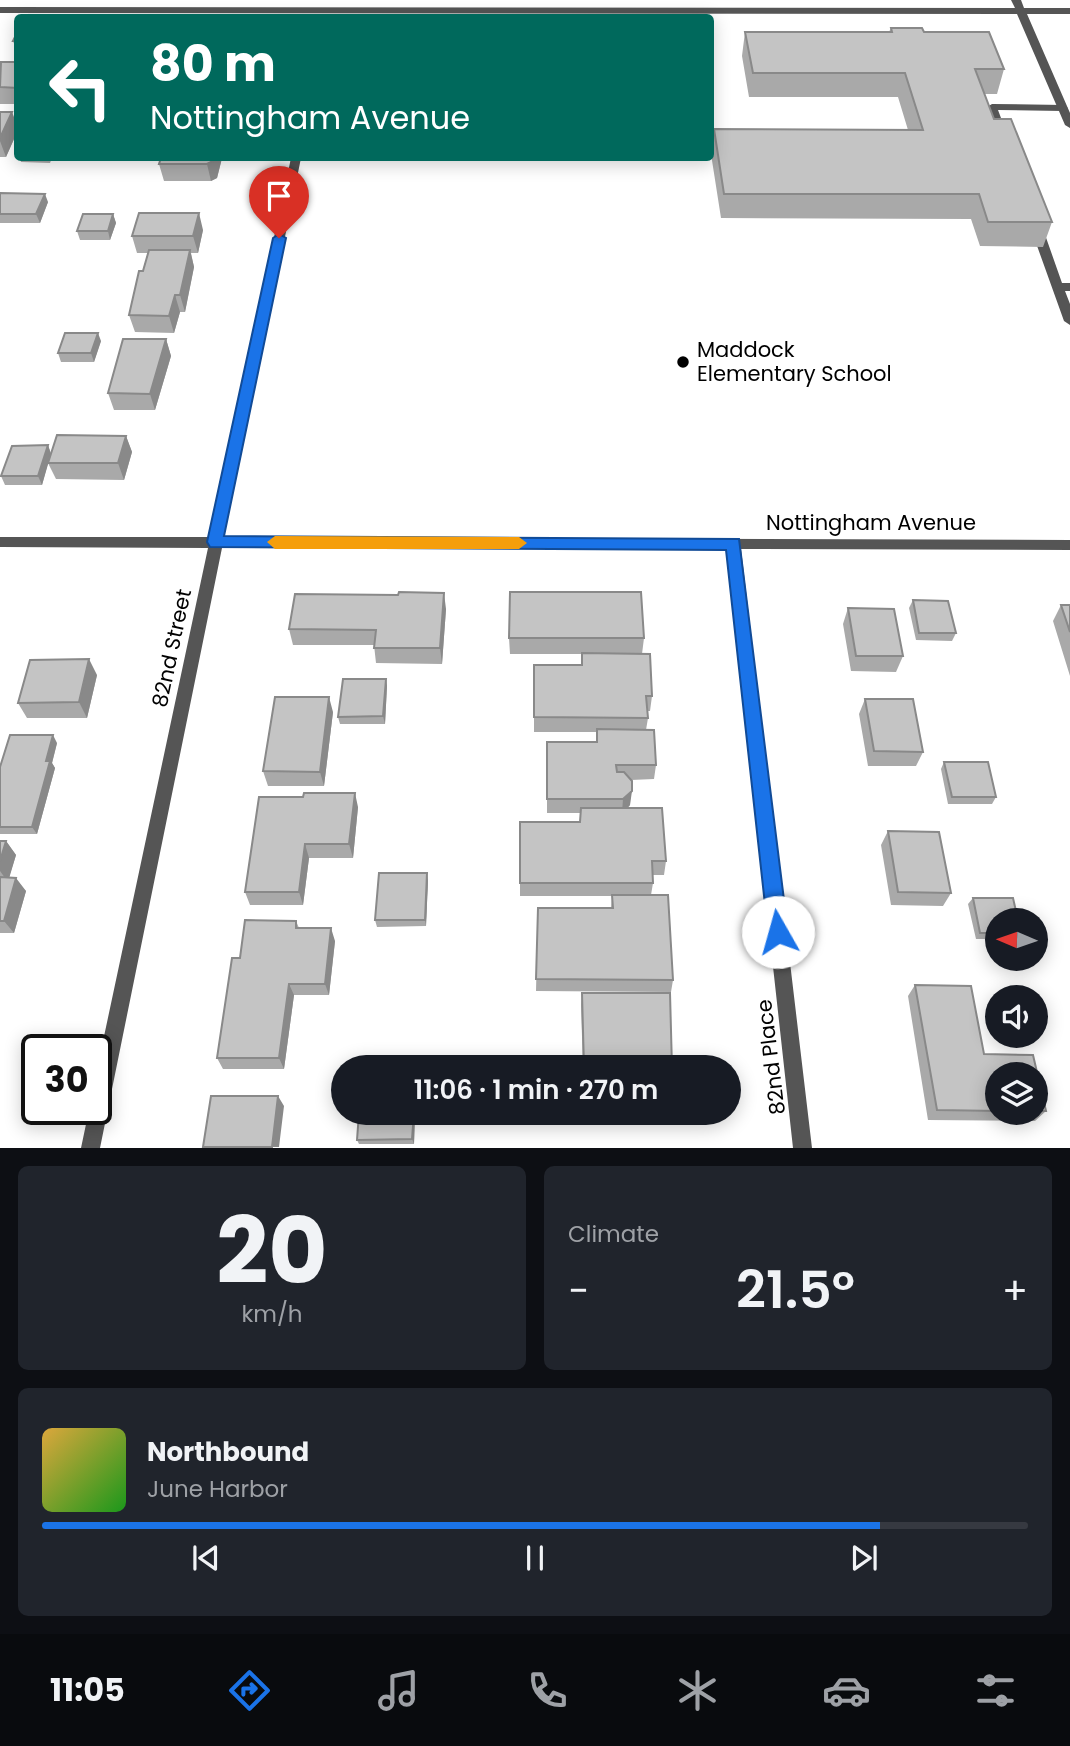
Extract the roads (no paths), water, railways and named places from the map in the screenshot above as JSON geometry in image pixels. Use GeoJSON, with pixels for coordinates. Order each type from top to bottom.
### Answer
{"type":"FeatureCollection","features":[{"type":"Feature","properties":{"kind":"street"},"geometry":{"type":"LineString","coordinates":[[1016,0],[1070,125]]}},
{"type":"Feature","properties":{"kind":"street"},"geometry":{"type":"LineString","coordinates":[[0,10],[328,9],[509,14],[1070,10]]}},
{"type":"Feature","properties":{"kind":"street"},"geometry":{"type":"LineString","coordinates":[[1006,145],[992,107],[1062,108]]}},
{"type":"Feature","properties":{"kind":"street","name":"82nd Street"},"geometry":{"type":"LineString","coordinates":[[90,1147],[295,161]]}},
{"type":"Feature","properties":{"kind":"street"},"geometry":{"type":"LineString","coordinates":[[1034,223],[1064,287],[1070,321]]}},
{"type":"Feature","properties":{"kind":"street","name":"Nottingham Avenue"},"geometry":{"type":"LineString","coordinates":[[0,542],[1070,545]]}},
{"type":"Feature","properties":{"kind":"street","name":"82nd Place"},"geometry":{"type":"LineString","coordinates":[[733,544],[803,1147]]}},
{"type":"Feature","properties":{"kind":"place","name":"Maddock Elementary School"},"geometry":{"type":"Point","coordinates":[683,362]}}]}
